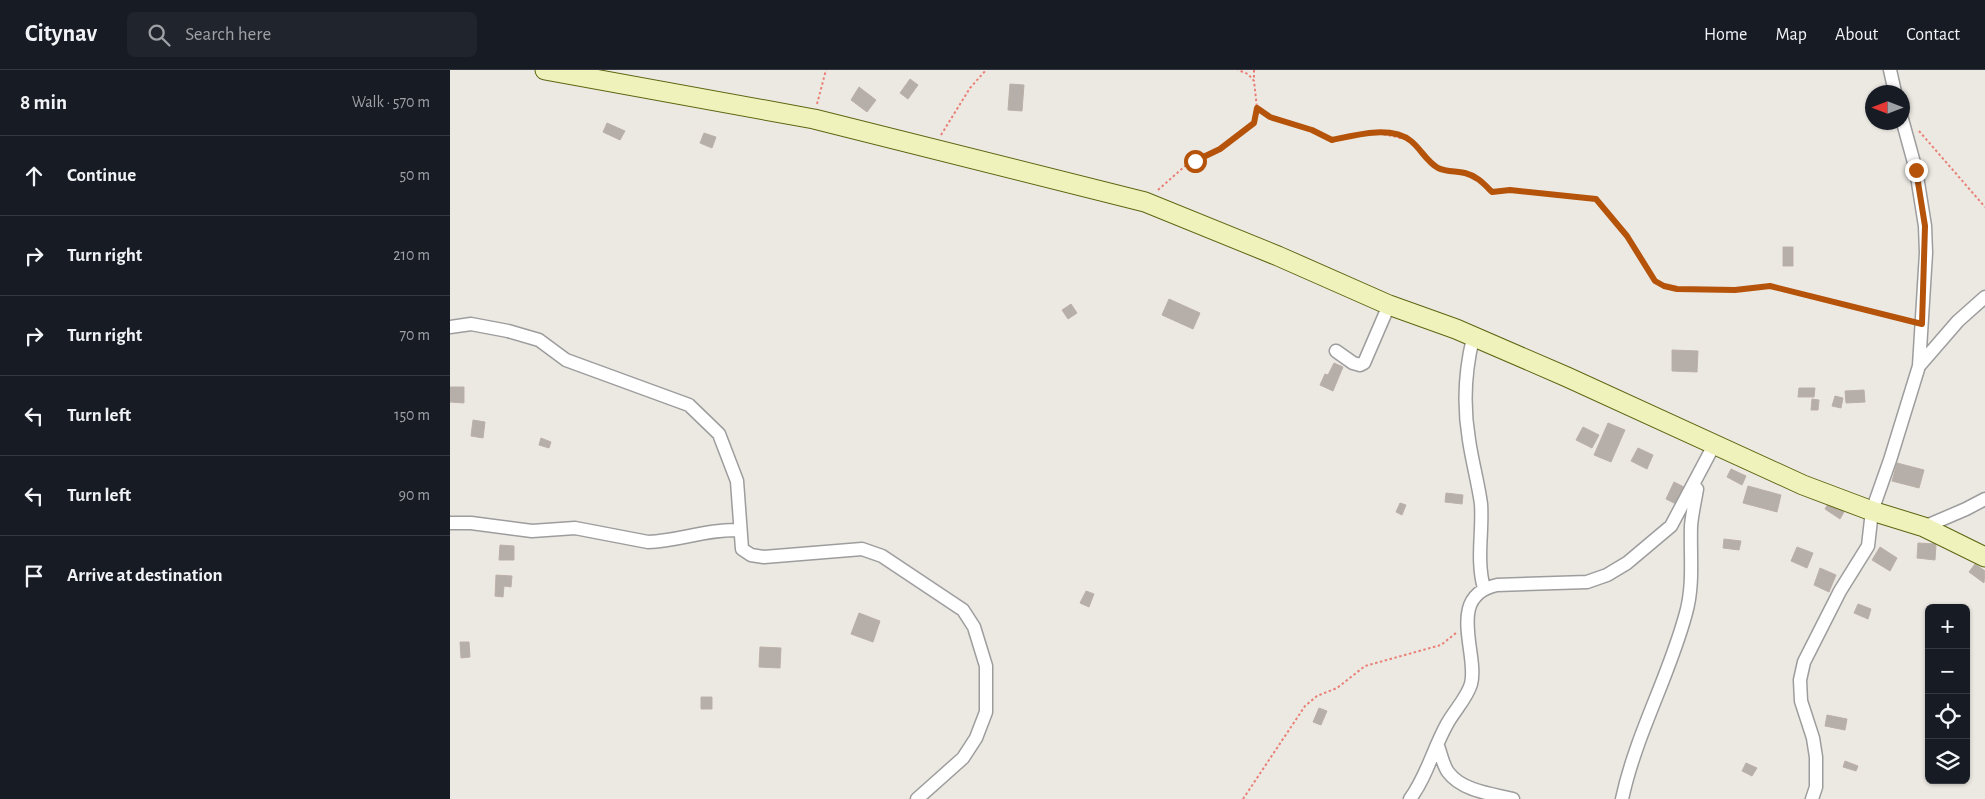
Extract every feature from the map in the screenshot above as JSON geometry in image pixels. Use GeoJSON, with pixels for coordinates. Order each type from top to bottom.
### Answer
{"type":"FeatureCollection","features":[{"type":"Feature","properties":{"kind":"main road"},"geometry":{"type":"LineString","coordinates":[[545,70],[814,119],[931,150],[1145,202],[1278,256],[1389,305],[1567,377],[1803,484],[1872,511],[1924,527],[1985,557]]}},
{"type":"Feature","properties":{"kind":"street"},"geometry":{"type":"LineString","coordinates":[[1890,70],[1893,85]]}},
{"type":"Feature","properties":{"kind":"street"},"geometry":{"type":"LineString","coordinates":[[1812,799],[1816,787],[1816,756],[1813,738],[1801,701],[1800,680],[1804,662],[1840,591],[1868,546],[1872,511],[1919,366],[1925,226],[1909,130]]}},
{"type":"Feature","properties":{"kind":"street"},"geometry":{"type":"LineString","coordinates":[[1919,366],[1958,321],[1985,297]]}},
{"type":"Feature","properties":{"kind":"street"},"geometry":{"type":"LineString","coordinates":[[1336,351],[1353,363],[1360,365],[1364,363],[1389,305]]}},
{"type":"Feature","properties":{"kind":"street"},"geometry":{"type":"LineString","coordinates":[[450,327],[472,324],[508,331],[539,340],[566,360],[689,405],[719,434],[737,481],[742,548],[751,555],[764,557],[862,549],[882,556],[963,610],[974,627],[986,666],[986,712],[976,738],[963,758],[917,799]]}},
{"type":"Feature","properties":{"kind":"street"},"geometry":{"type":"LineString","coordinates":[[1474,338],[1468,360],[1466,409],[1469,442],[1481,504],[1480,567],[1484,588]]}},
{"type":"Feature","properties":{"kind":"street"},"geometry":{"type":"LineString","coordinates":[[1410,799],[1422,783],[1448,721],[1470,687],[1473,676],[1467,636],[1468,622],[1471,604],[1484,588],[1518,583],[1587,582],[1607,575],[1627,563],[1672,526],[1714,445]]}},
{"type":"Feature","properties":{"kind":"street"},"geometry":{"type":"LineString","coordinates":[[1622,799],[1636,744],[1670,666],[1686,612],[1690,595],[1692,561],[1691,526],[1701,470]]}},
{"type":"Feature","properties":{"kind":"street"},"geometry":{"type":"LineString","coordinates":[[1924,527],[1985,499]]}},
{"type":"Feature","properties":{"kind":"street"},"geometry":{"type":"LineString","coordinates":[[450,523],[470,523],[532,531],[575,528],[648,542],[660,542],[714,530],[740,530]]}},
{"type":"Feature","properties":{"kind":"street"},"geometry":{"type":"LineString","coordinates":[[1438,746],[1448,771],[1457,780],[1484,792],[1513,799]]}},
{"type":"Feature","properties":{"kind":"path"},"geometry":{"type":"LineString","coordinates":[[814,119],[826,70]]}},
{"type":"Feature","properties":{"kind":"path"},"geometry":{"type":"LineString","coordinates":[[931,150],[970,88],[986,70]]}},
{"type":"Feature","properties":{"kind":"path"},"geometry":{"type":"LineString","coordinates":[[1238,70],[1248,74],[1254,81]]}},
{"type":"Feature","properties":{"kind":"path"},"geometry":{"type":"LineString","coordinates":[[1145,202],[1175,173],[1220,149],[1254,123],[1257,108],[1254,70]]}},
{"type":"Feature","properties":{"kind":"path"},"geometry":{"type":"LineString","coordinates":[[1257,108],[1270,117],[1312,130],[1332,140],[1374,132],[1410,140],[1431,164],[1441,169],[1466,173],[1478,178],[1492,192],[1510,190],[1596,199],[1627,236],[1655,281],[1670,288],[1735,290],[1770,286],[1922,324]]}},
{"type":"Feature","properties":{"kind":"path"},"geometry":{"type":"LineString","coordinates":[[1910,124],[1985,207]]}},
{"type":"Feature","properties":{"kind":"path"},"geometry":{"type":"LineString","coordinates":[[1243,799],[1305,706],[1317,696],[1337,688],[1365,666],[1441,645],[1468,622]]}},
{"type":"Feature","properties":{"kind":"building"},"geometry":{"type":"Polygon","coordinates":[[[910,79],[918,85],[908,99],[900,93],[910,79]]]}},
{"type":"Feature","properties":{"kind":"building"},"geometry":{"type":"Polygon","coordinates":[[[1010,84],[1024,85],[1022,111],[1008,110],[1010,84]]]}},
{"type":"Feature","properties":{"kind":"building"},"geometry":{"type":"Polygon","coordinates":[[[859,87],[876,100],[867,112],[851,100],[859,87]]]}},
{"type":"Feature","properties":{"kind":"building"},"geometry":{"type":"Polygon","coordinates":[[[607,123],[625,131],[620,140],[603,132],[607,123]]]}},
{"type":"Feature","properties":{"kind":"building"},"geometry":{"type":"Polygon","coordinates":[[[704,133],[716,137],[712,148],[700,143],[704,133]]]}},
{"type":"Feature","properties":{"kind":"building"},"geometry":{"type":"Polygon","coordinates":[[[1783,247],[1793,247],[1793,266],[1783,266],[1783,247]]]}},
{"type":"Feature","properties":{"kind":"building"},"geometry":{"type":"Polygon","coordinates":[[[1169,299],[1200,313],[1193,329],[1162,315],[1169,299]]]}},
{"type":"Feature","properties":{"kind":"building"},"geometry":{"type":"Polygon","coordinates":[[[1071,304],[1077,313],[1068,319],[1062,310],[1071,304]]]}},
{"type":"Feature","properties":{"kind":"building"},"geometry":{"type":"Polygon","coordinates":[[[1672,350],[1698,351],[1697,372],[1672,371],[1672,350]]]}},
{"type":"Feature","properties":{"kind":"building"},"geometry":{"type":"Polygon","coordinates":[[[1334,363],[1343,367],[1333,391],[1320,385],[1325,374],[1328,375],[1334,363]]]}},
{"type":"Feature","properties":{"kind":"building"},"geometry":{"type":"Polygon","coordinates":[[[450,387],[464,387],[464,403],[450,402],[450,387]]]}},
{"type":"Feature","properties":{"kind":"building"},"geometry":{"type":"Polygon","coordinates":[[[1799,388],[1815,388],[1814,397],[1798,397],[1799,388]]]}},
{"type":"Feature","properties":{"kind":"building"},"geometry":{"type":"Polygon","coordinates":[[[1864,390],[1865,402],[1846,403],[1845,391],[1864,390]]]}},
{"type":"Feature","properties":{"kind":"building"},"geometry":{"type":"Polygon","coordinates":[[[1835,396],[1843,398],[1841,408],[1832,406],[1835,396]]]}},
{"type":"Feature","properties":{"kind":"building"},"geometry":{"type":"Polygon","coordinates":[[[1812,399],[1819,400],[1818,410],[1811,410],[1812,399]]]}},
{"type":"Feature","properties":{"kind":"building"},"geometry":{"type":"Polygon","coordinates":[[[473,420],[485,422],[483,438],[471,436],[473,420]]]}},
{"type":"Feature","properties":{"kind":"building"},"geometry":{"type":"Polygon","coordinates":[[[1608,423],[1625,430],[1611,462],[1594,455],[1608,423]]]}},
{"type":"Feature","properties":{"kind":"building"},"geometry":{"type":"Polygon","coordinates":[[[1583,427],[1599,435],[1592,448],[1576,440],[1583,427]]]}},
{"type":"Feature","properties":{"kind":"building"},"geometry":{"type":"Polygon","coordinates":[[[541,438],[551,442],[549,448],[539,445],[541,438]]]}},
{"type":"Feature","properties":{"kind":"building"},"geometry":{"type":"Polygon","coordinates":[[[1638,448],[1653,455],[1647,469],[1631,461],[1638,448]]]}},
{"type":"Feature","properties":{"kind":"building"},"geometry":{"type":"Polygon","coordinates":[[[1897,463],[1924,470],[1919,488],[1892,481],[1897,463]]]}},
{"type":"Feature","properties":{"kind":"building"},"geometry":{"type":"Polygon","coordinates":[[[1731,469],[1746,476],[1742,485],[1727,477],[1731,469]]]}},
{"type":"Feature","properties":{"kind":"building"},"geometry":{"type":"Polygon","coordinates":[[[1674,482],[1684,487],[1676,504],[1666,499],[1674,482]]]}},
{"type":"Feature","properties":{"kind":"building"},"geometry":{"type":"Polygon","coordinates":[[[1748,486],[1781,495],[1777,512],[1743,503],[1748,486]]]}},
{"type":"Feature","properties":{"kind":"building"},"geometry":{"type":"Polygon","coordinates":[[[1446,493],[1463,495],[1462,504],[1445,502],[1446,493]]]}},
{"type":"Feature","properties":{"kind":"building"},"geometry":{"type":"Polygon","coordinates":[[[1829,502],[1844,512],[1840,519],[1825,509],[1829,502]]]}},
{"type":"Feature","properties":{"kind":"building"},"geometry":{"type":"Polygon","coordinates":[[[1400,503],[1406,505],[1402,515],[1396,512],[1400,503]]]}},
{"type":"Feature","properties":{"kind":"building"},"geometry":{"type":"Polygon","coordinates":[[[1724,539],[1741,541],[1739,550],[1723,548],[1724,539]]]}},
{"type":"Feature","properties":{"kind":"building"},"geometry":{"type":"Polygon","coordinates":[[[1918,543],[1936,544],[1935,560],[1917,558],[1918,543]]]}},
{"type":"Feature","properties":{"kind":"building"},"geometry":{"type":"Polygon","coordinates":[[[500,545],[514,546],[514,560],[499,560],[500,545]]]}},
{"type":"Feature","properties":{"kind":"building"},"geometry":{"type":"Polygon","coordinates":[[[1797,547],[1813,553],[1807,568],[1791,561],[1797,547]]]}},
{"type":"Feature","properties":{"kind":"building"},"geometry":{"type":"Polygon","coordinates":[[[1880,547],[1897,558],[1890,571],[1872,560],[1880,547]]]}},
{"type":"Feature","properties":{"kind":"building"},"geometry":{"type":"Polygon","coordinates":[[[1975,564],[1985,571],[1984,583],[1969,572],[1975,564]]]}},
{"type":"Feature","properties":{"kind":"building"},"geometry":{"type":"Polygon","coordinates":[[[1820,568],[1836,575],[1829,592],[1814,585],[1820,568]]]}},
{"type":"Feature","properties":{"kind":"building"},"geometry":{"type":"Polygon","coordinates":[[[496,575],[512,576],[511,587],[504,586],[503,597],[495,596],[496,575]]]}},
{"type":"Feature","properties":{"kind":"building"},"geometry":{"type":"Polygon","coordinates":[[[1086,591],[1094,594],[1089,607],[1080,603],[1086,591]]]}},
{"type":"Feature","properties":{"kind":"building"},"geometry":{"type":"Polygon","coordinates":[[[1858,604],[1871,609],[1868,619],[1854,613],[1858,604]]]}},
{"type":"Feature","properties":{"kind":"building"},"geometry":{"type":"Polygon","coordinates":[[[859,613],[880,621],[873,642],[851,634],[859,613]]]}},
{"type":"Feature","properties":{"kind":"building"},"geometry":{"type":"Polygon","coordinates":[[[460,642],[469,642],[470,657],[461,658],[460,642]]]}},
{"type":"Feature","properties":{"kind":"building"},"geometry":{"type":"Polygon","coordinates":[[[760,647],[781,648],[780,668],[759,667],[760,647]]]}},
{"type":"Feature","properties":{"kind":"building"},"geometry":{"type":"Polygon","coordinates":[[[701,697],[712,697],[712,709],[701,709],[701,697]]]}},
{"type":"Feature","properties":{"kind":"building"},"geometry":{"type":"Polygon","coordinates":[[[1319,708],[1327,711],[1321,725],[1313,722],[1319,708]]]}},
{"type":"Feature","properties":{"kind":"building"},"geometry":{"type":"Polygon","coordinates":[[[1827,715],[1847,719],[1845,730],[1825,726],[1827,715]]]}},
{"type":"Feature","properties":{"kind":"building"},"geometry":{"type":"Polygon","coordinates":[[[1845,761],[1858,766],[1856,771],[1843,767],[1845,761]]]}},
{"type":"Feature","properties":{"kind":"building"},"geometry":{"type":"Polygon","coordinates":[[[1746,763],[1757,768],[1752,776],[1742,771],[1746,763]]]}},
{"type":"Feature","properties":{"kind":"route"},"geometry":{"type":"LineString","coordinates":[[1195,161],[1220,149],[1254,123],[1257,108],[1270,117],[1312,130],[1332,140],[1368,132],[1385,132],[1410,140],[1431,164],[1441,169],[1466,173],[1478,178],[1492,192],[1498,193],[1510,190],[1596,199],[1627,236],[1655,281],[1664,286],[1677,289],[1735,290],[1770,286],[1922,324],[1926,253],[1925,226],[1916,170]]}}]}
